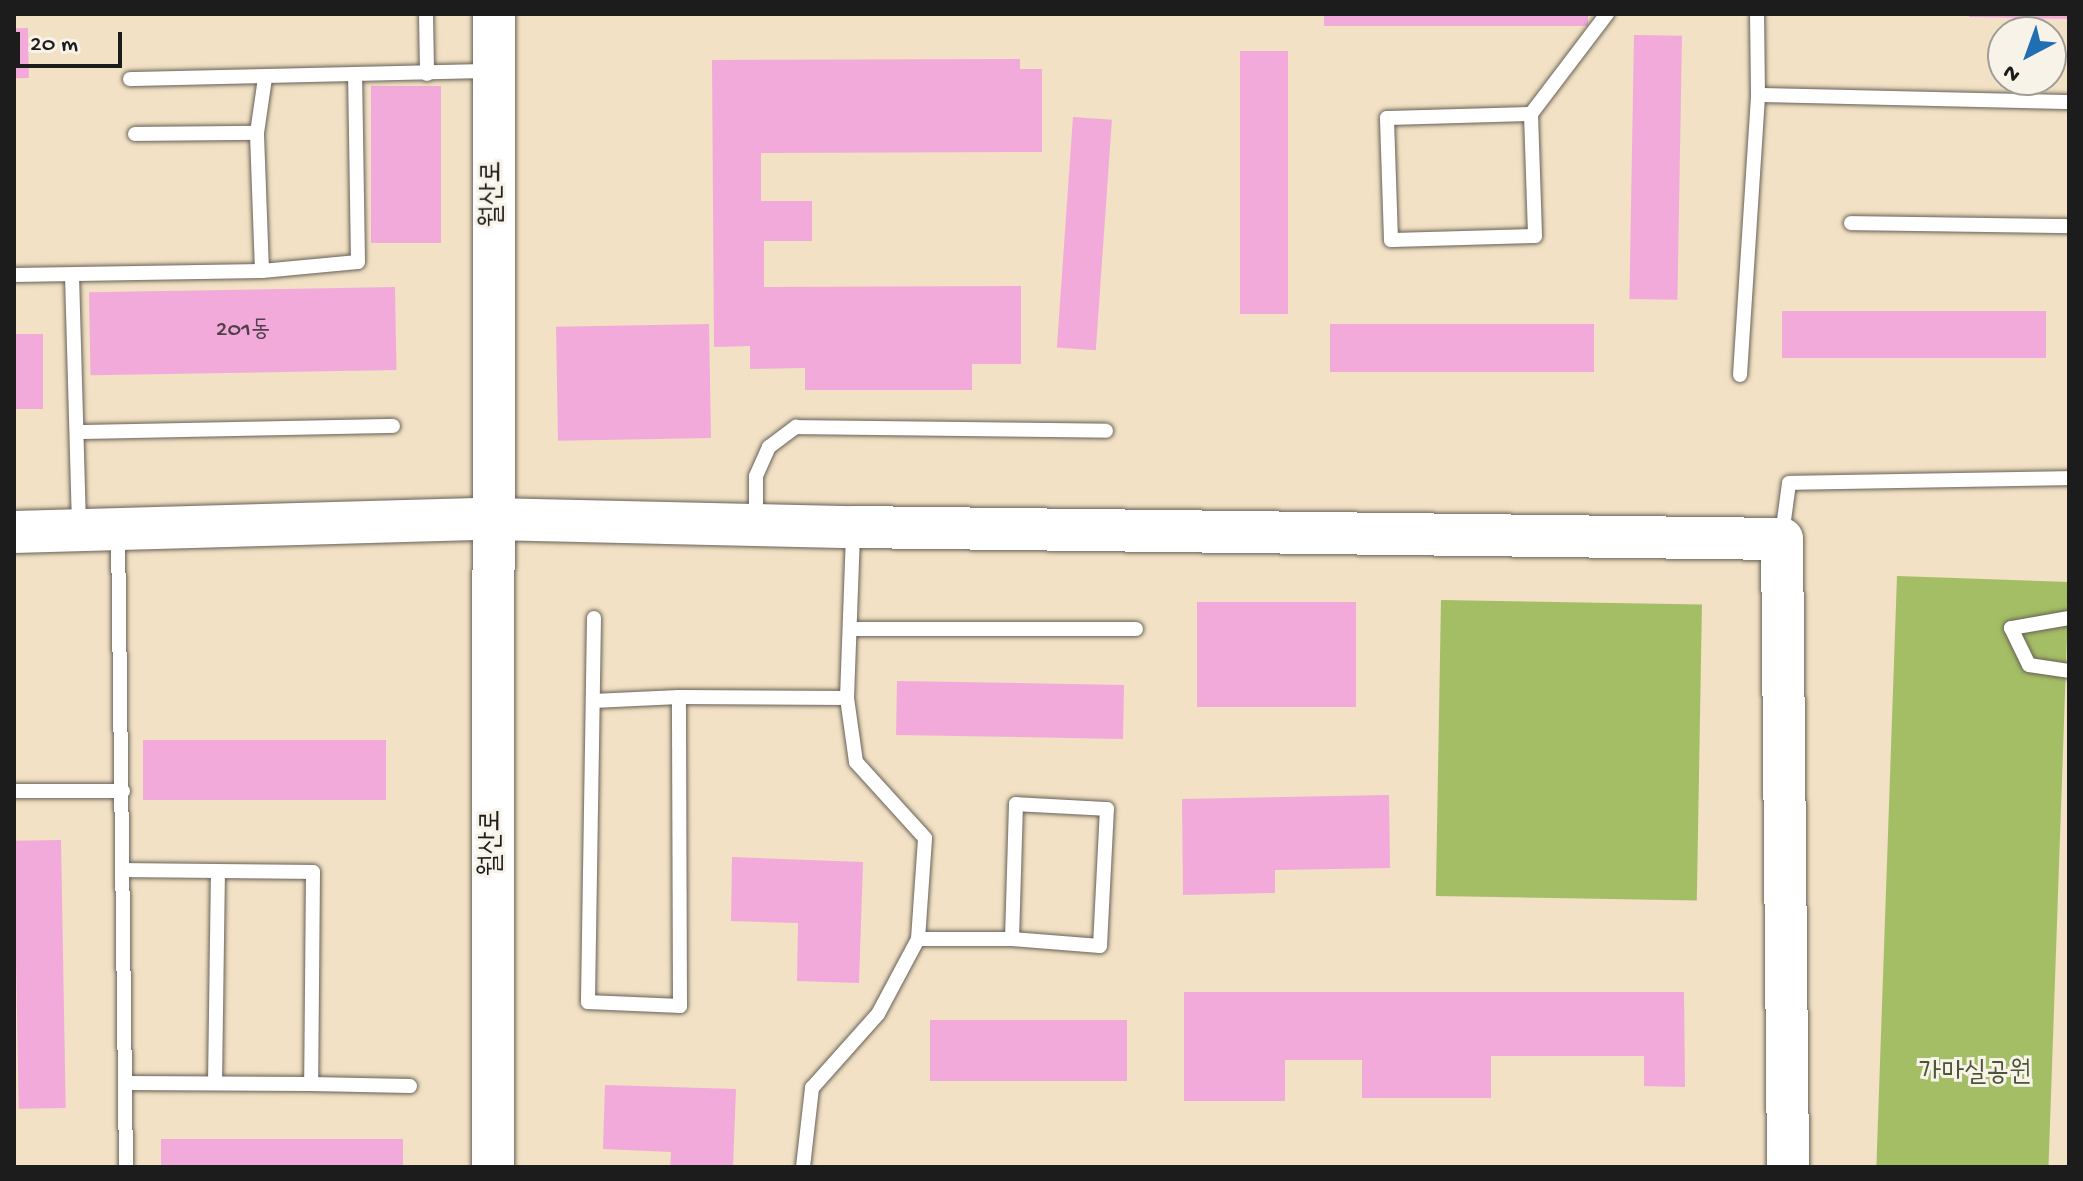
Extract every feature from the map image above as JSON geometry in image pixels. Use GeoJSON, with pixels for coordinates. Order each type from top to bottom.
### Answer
{"type":"FeatureCollection","features":[{"type":"Feature","properties":{"kind":"street","name":"월산로"},"geometry":{"type":"LineString","coordinates":[[493,1167],[494,14]]}},
{"type":"Feature","properties":{"kind":"street"},"geometry":{"type":"LineString","coordinates":[[14,532],[494,519],[756,526],[1782,539],[1788,1167]]}},
{"type":"Feature","properties":{"kind":"lane"},"geometry":{"type":"LineString","coordinates":[[426,14],[427,74]]}},
{"type":"Feature","properties":{"kind":"lane"},"geometry":{"type":"LineString","coordinates":[[1531,114],[1387,118],[1391,240],[1535,236],[1531,114],[1607,14]]}},
{"type":"Feature","properties":{"kind":"lane"},"geometry":{"type":"LineString","coordinates":[[1740,375],[1758,95],[1757,14]]}},
{"type":"Feature","properties":{"kind":"lane"},"geometry":{"type":"LineString","coordinates":[[130,79],[355,76],[494,70]]}},
{"type":"Feature","properties":{"kind":"lane"},"geometry":{"type":"LineString","coordinates":[[14,275],[262,271],[358,262],[355,76]]}},
{"type":"Feature","properties":{"kind":"lane"},"geometry":{"type":"LineString","coordinates":[[262,271],[257,133],[265,78]]}},
{"type":"Feature","properties":{"kind":"lane"},"geometry":{"type":"LineString","coordinates":[[1758,95],[2069,102]]}},
{"type":"Feature","properties":{"kind":"lane"},"geometry":{"type":"LineString","coordinates":[[135,134],[257,133]]}},
{"type":"Feature","properties":{"kind":"lane"},"geometry":{"type":"LineString","coordinates":[[1851,223],[2069,226]]}},
{"type":"Feature","properties":{"kind":"lane"},"geometry":{"type":"LineString","coordinates":[[72,275],[77,432],[99,532],[123,791],[126,1167]]}},
{"type":"Feature","properties":{"kind":"lane"},"geometry":{"type":"LineString","coordinates":[[77,432],[393,426]]}},
{"type":"Feature","properties":{"kind":"lane"},"geometry":{"type":"LineString","coordinates":[[756,526],[756,476],[769,447],[796,427],[1106,431]]}},
{"type":"Feature","properties":{"kind":"lane"},"geometry":{"type":"LineString","coordinates":[[1782,539],[1789,483],[2069,478]]}},
{"type":"Feature","properties":{"kind":"lane"},"geometry":{"type":"LineString","coordinates":[[803,1167],[812,1088],[878,1014],[918,939],[925,838],[856,762],[847,698],[852,629],[853,527]]}},
{"type":"Feature","properties":{"kind":"lane"},"geometry":{"type":"LineString","coordinates":[[594,618],[588,1002],[680,1006],[679,697]]}},
{"type":"Feature","properties":{"kind":"lane"},"geometry":{"type":"LineString","coordinates":[[2069,618],[2011,628],[2029,665],[2069,671]]}},
{"type":"Feature","properties":{"kind":"lane"},"geometry":{"type":"LineString","coordinates":[[852,629],[1136,629]]}},
{"type":"Feature","properties":{"kind":"lane"},"geometry":{"type":"LineString","coordinates":[[593,701],[679,697],[847,698]]}},
{"type":"Feature","properties":{"kind":"lane"},"geometry":{"type":"LineString","coordinates":[[14,791],[123,791]]}},
{"type":"Feature","properties":{"kind":"lane"},"geometry":{"type":"LineString","coordinates":[[918,939],[1012,939],[1100,946],[1107,809],[1016,804],[1012,939]]}},
{"type":"Feature","properties":{"kind":"lane"},"geometry":{"type":"LineString","coordinates":[[124,870],[313,872],[311,1084]]}},
{"type":"Feature","properties":{"kind":"lane"},"geometry":{"type":"LineString","coordinates":[[215,1083],[218,871]]}},
{"type":"Feature","properties":{"kind":"lane"},"geometry":{"type":"LineString","coordinates":[[125,1083],[410,1086]]}},
{"type":"Feature","properties":{"kind":"green space","name":"가마실공원"},"geometry":{"type":"Polygon","coordinates":[[[1897,576],[2069,582],[2048,1167],[1876,1167],[1897,576]]]}},
{"type":"Feature","properties":{"kind":"green space"},"geometry":{"type":"Polygon","coordinates":[[[1441,600],[1702,605],[1697,901],[1436,896],[1441,600]]]}},
{"type":"Feature","properties":{"kind":"building"},"geometry":{"type":"Polygon","coordinates":[[[1324,14],[1588,14],[1588,26],[1324,26],[1324,14]]]}},
{"type":"Feature","properties":{"kind":"building"},"geometry":{"type":"Polygon","coordinates":[[[1969,14],[2069,14],[2069,19],[2067,16],[1969,17],[1969,14]]]}},
{"type":"Feature","properties":{"kind":"building"},"geometry":{"type":"Polygon","coordinates":[[[14,28],[28,28],[29,78],[15,78],[14,28]]]}},
{"type":"Feature","properties":{"kind":"building"},"geometry":{"type":"Polygon","coordinates":[[[1634,35],[1682,36],[1677,300],[1629,299],[1634,35]]]}},
{"type":"Feature","properties":{"kind":"building"},"geometry":{"type":"Polygon","coordinates":[[[1240,51],[1288,51],[1288,314],[1240,314],[1240,51]]]}},
{"type":"Feature","properties":{"kind":"building"},"geometry":{"type":"Polygon","coordinates":[[[1020,59],[1020,69],[1042,69],[1042,152],[761,153],[761,201],[812,201],[812,241],[764,241],[764,287],[1021,286],[1021,364],[972,364],[972,390],[805,390],[805,368],[750,369],[750,346],[714,347],[712,60],[1020,59]]]}},
{"type":"Feature","properties":{"kind":"building"},"geometry":{"type":"Polygon","coordinates":[[[371,86],[441,86],[441,243],[371,243],[371,86]]]}},
{"type":"Feature","properties":{"kind":"building"},"geometry":{"type":"Polygon","coordinates":[[[1073,117],[1112,120],[1096,350],[1057,347],[1073,117]]]}},
{"type":"Feature","properties":{"kind":"building"},"geometry":{"type":"Polygon","coordinates":[[[395,287],[396,370],[90,375],[89,292],[395,287]]]}},
{"type":"Feature","properties":{"kind":"building"},"geometry":{"type":"Polygon","coordinates":[[[1782,311],[2046,311],[2046,358],[1782,358],[1782,311]]]}},
{"type":"Feature","properties":{"kind":"building"},"geometry":{"type":"Polygon","coordinates":[[[709,324],[711,438],[558,441],[556,327],[709,324]]]}},
{"type":"Feature","properties":{"kind":"building"},"geometry":{"type":"Polygon","coordinates":[[[1330,324],[1594,324],[1594,372],[1330,372],[1330,324]]]}},
{"type":"Feature","properties":{"kind":"building"},"geometry":{"type":"Polygon","coordinates":[[[14,334],[43,334],[43,409],[14,409],[14,334]]]}},
{"type":"Feature","properties":{"kind":"building"},"geometry":{"type":"Polygon","coordinates":[[[1197,602],[1356,602],[1356,707],[1197,707],[1197,602]]]}},
{"type":"Feature","properties":{"kind":"building"},"geometry":{"type":"Polygon","coordinates":[[[897,681],[1124,685],[1123,739],[896,735],[897,681]]]}},
{"type":"Feature","properties":{"kind":"building"},"geometry":{"type":"Polygon","coordinates":[[[143,740],[386,740],[386,800],[143,800],[143,740]]]}},
{"type":"Feature","properties":{"kind":"building"},"geometry":{"type":"Polygon","coordinates":[[[1389,795],[1390,868],[1275,870],[1275,893],[1183,895],[1182,799],[1389,795]]]}},
{"type":"Feature","properties":{"kind":"building"},"geometry":{"type":"Polygon","coordinates":[[[61,840],[66,1108],[19,1109],[14,841],[61,840]]]}},
{"type":"Feature","properties":{"kind":"building"},"geometry":{"type":"Polygon","coordinates":[[[732,857],[863,862],[859,983],[797,981],[798,923],[731,921],[732,857]]]}},
{"type":"Feature","properties":{"kind":"building"},"geometry":{"type":"Polygon","coordinates":[[[1184,992],[1684,992],[1685,1087],[1644,1086],[1644,1056],[1491,1056],[1491,1098],[1362,1098],[1362,1060],[1285,1060],[1285,1101],[1184,1101],[1184,992]]]}},
{"type":"Feature","properties":{"kind":"building"},"geometry":{"type":"Polygon","coordinates":[[[930,1020],[1127,1020],[1127,1081],[930,1081],[930,1020]]]}},
{"type":"Feature","properties":{"kind":"building"},"geometry":{"type":"Polygon","coordinates":[[[605,1085],[736,1089],[733,1167],[670,1167],[671,1152],[603,1149],[605,1085]]]}},
{"type":"Feature","properties":{"kind":"building"},"geometry":{"type":"Polygon","coordinates":[[[161,1139],[403,1139],[403,1167],[161,1167],[161,1139]]]}}]}
